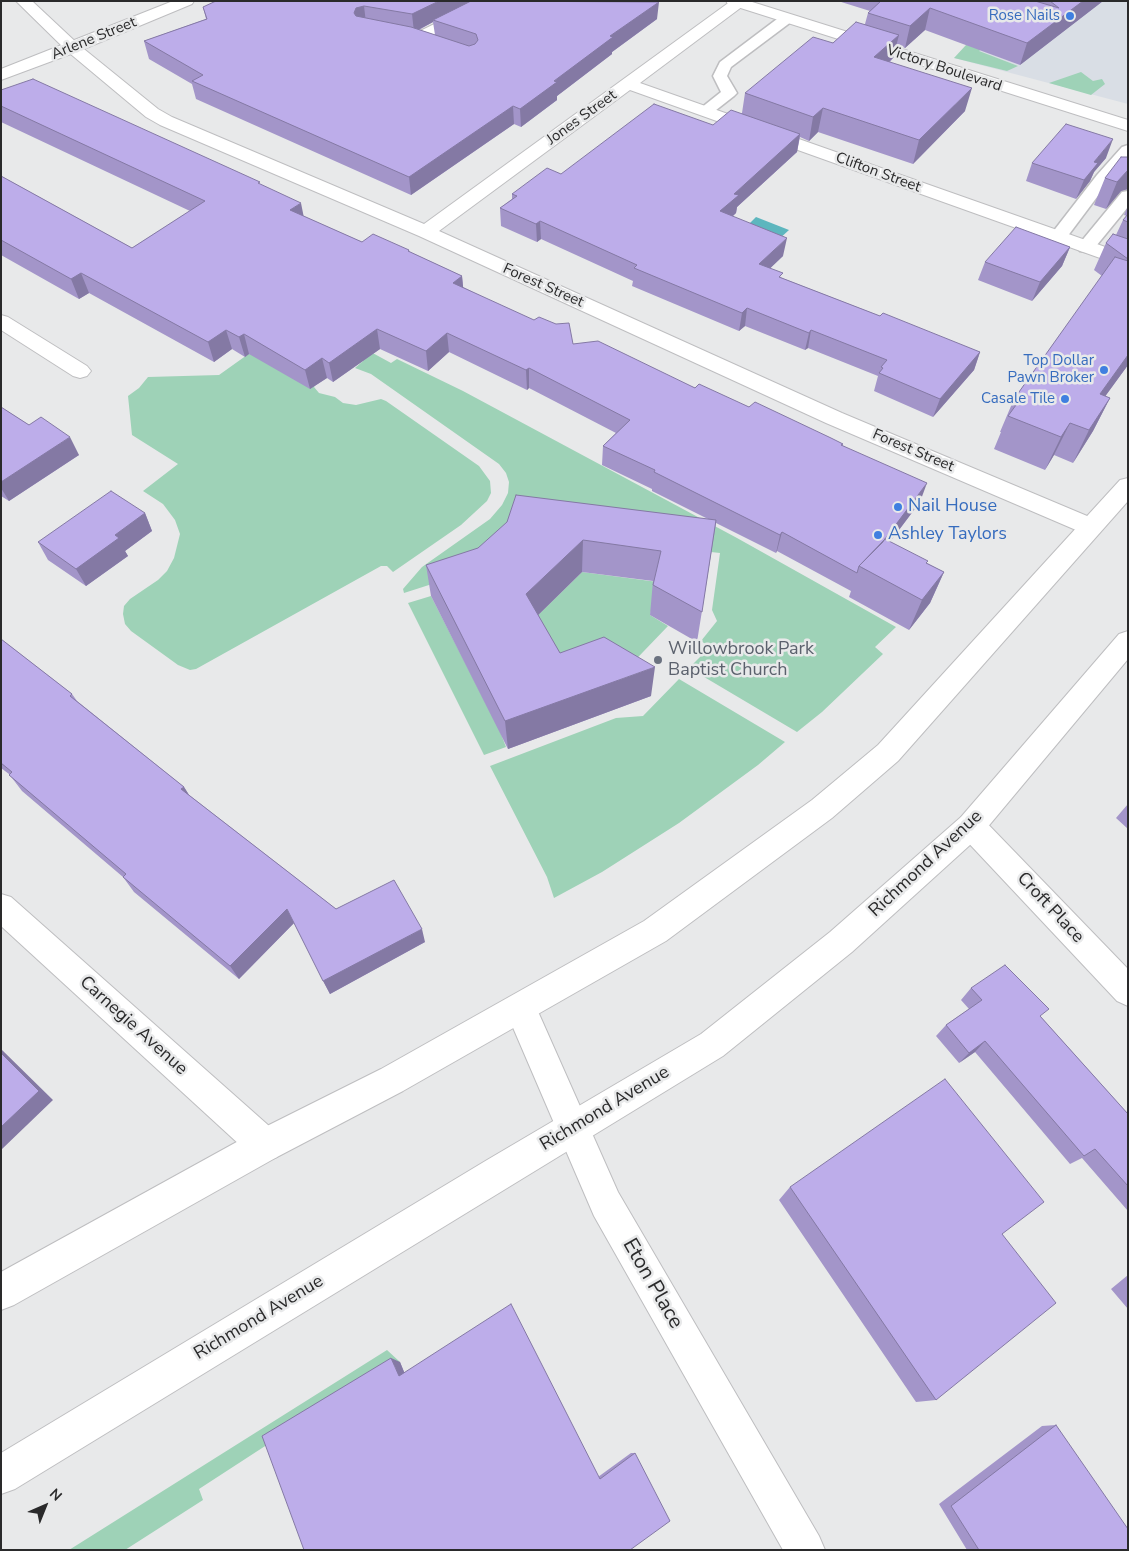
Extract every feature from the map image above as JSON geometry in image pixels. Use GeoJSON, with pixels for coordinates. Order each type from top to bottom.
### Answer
{"type":"FeatureCollection","features":[{"type":"Feature","properties":{"kind":"street","name":"Forest Street"},"geometry":{"type":"LineString","coordinates":[[23,1],[73,48],[152,113],[166,121],[426,232],[834,418],[1091,528]]}},
{"type":"Feature","properties":{"kind":"street","name":"Arlene Street"},"geometry":{"type":"LineString","coordinates":[[1,75],[73,48],[187,1]]}},
{"type":"Feature","properties":{"kind":"street"},"geometry":{"type":"LineString","coordinates":[[416,39],[493,1]]}},
{"type":"Feature","properties":{"kind":"street","name":"Victory Boulevard"},"geometry":{"type":"LineString","coordinates":[[735,2],[1128,126]]}},
{"type":"Feature","properties":{"kind":"street","name":"Jones Street"},"geometry":{"type":"LineString","coordinates":[[426,232],[628,84],[735,2]]}},
{"type":"Feature","properties":{"kind":"street"},"geometry":{"type":"LineString","coordinates":[[399,36],[434,45]]}},
{"type":"Feature","properties":{"kind":"street","name":"Clifton Street"},"geometry":{"type":"LineString","coordinates":[[628,84],[1128,262]]}},
{"type":"Feature","properties":{"kind":"street"},"geometry":{"type":"LineString","coordinates":[[1,321],[80,371]]}},
{"type":"Feature","properties":{"kind":"street"},"geometry":{"type":"LineString","coordinates":[[1,1292],[265,1145],[392,1080],[655,931],[822,809],[888,753],[1128,486]]}},
{"type":"Feature","properties":{"kind":"street","name":"Richmond Avenue"},"geometry":{"type":"LineString","coordinates":[[1,1475],[712,1045],[841,942],[971,826],[1128,641]]}},
{"type":"Feature","properties":{"kind":"street","name":"Croft Place"},"geometry":{"type":"LineString","coordinates":[[971,826],[1128,991]]}},
{"type":"Feature","properties":{"kind":"street","name":"Carnegie Avenue"},"geometry":{"type":"LineString","coordinates":[[1,907],[265,1145]]}},
{"type":"Feature","properties":{"kind":"street","name":"Eton Place"},"geometry":{"type":"LineString","coordinates":[[521,1008],[606,1204],[805,1550]]}},
{"type":"Feature","properties":{"kind":"lane"},"geometry":{"type":"LineString","coordinates":[[706,111],[729,93],[720,76],[724,65],[786,19]]}},
{"type":"Feature","properties":{"kind":"lane"},"geometry":{"type":"LineString","coordinates":[[1058,237],[1103,178],[1128,150]]}},
{"type":"Feature","properties":{"kind":"lane"},"geometry":{"type":"LineString","coordinates":[[1086,247],[1128,196]]}},
{"type":"Feature","properties":{"kind":"shaded area"},"geometry":{"type":"Polygon","coordinates":[[[1028,1],[1128,1],[1128,104],[954,58],[1028,1]]]}},
{"type":"Feature","properties":{"kind":"green space"},"geometry":{"type":"Polygon","coordinates":[[[1046,1],[979,51],[1018,66],[1007,71],[954,58],[966,45],[1046,1]]]}},
{"type":"Feature","properties":{"kind":"green space"},"geometry":{"type":"Polygon","coordinates":[[[1081,72],[1093,81],[1102,79],[1105,84],[1091,95],[1049,83],[1081,72]]]}},
{"type":"Feature","properties":{"kind":"green space"},"geometry":{"type":"Polygon","coordinates":[[[303,315],[391,363],[397,359],[463,391],[737,538],[896,627],[875,647],[883,654],[822,712],[797,732],[689,668],[710,647],[701,641],[717,621],[712,610],[720,553],[711,552],[482,568],[404,593],[403,589],[422,567],[490,519],[502,505],[508,493],[509,482],[506,473],[499,464],[371,374],[355,368],[363,361],[338,347],[314,387],[319,393],[335,397],[343,403],[356,405],[381,399],[386,401],[479,466],[490,481],[491,493],[487,501],[461,525],[393,572],[387,566],[381,566],[196,669],[190,670],[178,665],[131,631],[125,624],[123,614],[124,606],[130,599],[158,580],[167,571],[174,558],[180,534],[175,520],[163,504],[143,491],[178,464],[132,435],[128,396],[139,388],[148,377],[219,375],[303,315]]]}},
{"type":"Feature","properties":{"kind":"green space"},"geometry":{"type":"Polygon","coordinates":[[[582,572],[658,582],[650,615],[668,626],[619,677],[560,682],[528,625],[582,572]]]}},
{"type":"Feature","properties":{"kind":"green space"},"geometry":{"type":"Polygon","coordinates":[[[431,596],[499,729],[506,747],[484,755],[408,603],[431,596]]]}},
{"type":"Feature","properties":{"kind":"green space"},"geometry":{"type":"Polygon","coordinates":[[[679,679],[785,742],[758,765],[679,823],[602,872],[554,898],[547,877],[490,766],[616,718],[643,716],[679,679]]]}},
{"type":"Feature","properties":{"kind":"green space"},"geometry":{"type":"Polygon","coordinates":[[[387,1350],[400,1362],[199,1489],[203,1500],[125,1550],[69,1550],[387,1350]]]}},
{"type":"Feature","properties":{"kind":"water"},"geometry":{"type":"Polygon","coordinates":[[[756,217],[789,230],[778,240],[746,227],[756,217]]]}},
{"type":"Feature","properties":{"kind":"building"},"geometry":{"type":"Polygon","coordinates":[[[216,1],[439,1],[412,14],[364,6],[356,8],[354,13],[356,16],[411,27],[469,46],[475,44],[478,40],[476,34],[433,20],[471,1],[659,2],[610,36],[613,37],[520,109],[513,106],[409,177],[192,81],[203,75],[144,41],[207,19],[203,7],[216,1]]]}},
{"type":"Feature","properties":{"kind":"building"},"geometry":{"type":"Polygon","coordinates":[[[881,1],[1035,1],[1059,8],[1050,1],[1083,1],[1027,43],[930,8],[910,26],[868,13],[881,1]]]}},
{"type":"Feature","properties":{"kind":"building"},"geometry":{"type":"Polygon","coordinates":[[[856,22],[899,35],[874,57],[972,88],[919,140],[823,108],[813,117],[745,93],[813,37],[833,43],[856,22]]]}},
{"type":"Feature","properties":{"kind":"building"},"geometry":{"type":"Polygon","coordinates":[[[33,79],[260,182],[258,183],[301,203],[290,210],[362,242],[373,234],[409,250],[462,276],[453,283],[534,320],[539,317],[556,324],[569,323],[573,344],[598,341],[695,388],[699,384],[749,407],[755,402],[843,444],[841,445],[927,483],[882,543],[859,566],[857,573],[782,532],[780,535],[654,472],[655,470],[603,446],[630,420],[529,368],[526,370],[447,333],[426,351],[377,329],[329,363],[322,358],[305,370],[244,334],[239,337],[226,330],[208,342],[81,273],[71,279],[1,240],[1,176],[132,248],[205,201],[1,106],[1,90],[33,79]]]}},
{"type":"Feature","properties":{"kind":"building"},"geometry":{"type":"Polygon","coordinates":[[[654,104],[713,125],[731,110],[800,134],[734,194],[739,195],[720,211],[787,238],[759,264],[783,273],[779,277],[880,316],[883,313],[980,352],[940,399],[879,373],[887,360],[811,330],[809,333],[747,308],[742,313],[634,268],[637,265],[540,221],[536,224],[500,208],[517,196],[512,194],[547,168],[561,174],[654,104]]]}},
{"type":"Feature","properties":{"kind":"building"},"geometry":{"type":"Polygon","coordinates":[[[1066,124],[1113,139],[1094,162],[1098,163],[1084,180],[1032,163],[1066,124]]]}},
{"type":"Feature","properties":{"kind":"building"},"geometry":{"type":"Polygon","coordinates":[[[1121,157],[1128,157],[1128,170],[1117,182],[1105,178],[1121,157]]]}},
{"type":"Feature","properties":{"kind":"building"},"geometry":{"type":"Polygon","coordinates":[[[1128,214],[1128,222],[1123,220],[1128,214]]]}},
{"type":"Feature","properties":{"kind":"building"},"geometry":{"type":"Polygon","coordinates":[[[1016,227],[1070,247],[1040,282],[985,262],[1016,227]]]}},
{"type":"Feature","properties":{"kind":"building"},"geometry":{"type":"Polygon","coordinates":[[[1113,234],[1128,239],[1128,259],[1106,243],[1113,234]]]}},
{"type":"Feature","properties":{"kind":"building"},"geometry":{"type":"Polygon","coordinates":[[[1115,257],[1128,261],[1128,355],[1100,394],[1110,398],[1089,430],[1070,423],[1061,437],[1008,416],[1019,401],[1014,399],[1115,257]]]}},
{"type":"Feature","properties":{"kind":"building"},"geometry":{"type":"Polygon","coordinates":[[[1,407],[29,425],[41,417],[70,437],[1,482],[1,407]]]}},
{"type":"Feature","properties":{"kind":"building"},"geometry":{"type":"Polygon","coordinates":[[[111,491],[145,513],[115,535],[119,538],[76,569],[38,542],[111,491]]]}},
{"type":"Feature","properties":{"kind":"building"},"geometry":{"type":"Polygon","coordinates":[[[516,495],[716,520],[702,612],[653,585],[661,551],[583,540],[526,594],[560,653],[604,637],[655,667],[505,721],[426,565],[478,548],[507,522],[516,495]]]}},
{"type":"Feature","properties":{"kind":"building"},"geometry":{"type":"Polygon","coordinates":[[[885,539],[928,561],[926,563],[944,572],[922,600],[859,566],[885,539]]]}},
{"type":"Feature","properties":{"kind":"building"},"geometry":{"type":"Polygon","coordinates":[[[1,639],[72,694],[70,696],[184,787],[181,789],[336,909],[394,880],[422,929],[323,981],[287,909],[230,966],[123,877],[126,874],[9,775],[12,772],[1,763],[1,639]]]}},
{"type":"Feature","properties":{"kind":"building"},"geometry":{"type":"Polygon","coordinates":[[[1005,965],[1049,1009],[1040,1016],[1128,1114],[1128,1186],[1095,1149],[1084,1156],[985,1041],[969,1053],[946,1025],[982,1000],[971,988],[1005,965]]]}},
{"type":"Feature","properties":{"kind":"building"},"geometry":{"type":"Polygon","coordinates":[[[1,1053],[39,1091],[1,1127],[1,1053]]]}},
{"type":"Feature","properties":{"kind":"building"},"geometry":{"type":"Polygon","coordinates":[[[945,1079],[1044,1202],[1002,1234],[1056,1303],[936,1400],[790,1187],[945,1079]]]}},
{"type":"Feature","properties":{"kind":"building"},"geometry":{"type":"Polygon","coordinates":[[[511,1304],[600,1479],[635,1453],[670,1521],[630,1550],[304,1550],[262,1436],[391,1358],[399,1376],[511,1304]]]}},
{"type":"Feature","properties":{"kind":"building"},"geometry":{"type":"Polygon","coordinates":[[[1056,1425],[1128,1529],[1128,1550],[979,1550],[951,1506],[1056,1425]]]}},
{"type":"Feature","properties":{"kind":"place","name":"Rose Nails"},"geometry":{"type":"Point","coordinates":[1070,16]}},
{"type":"Feature","properties":{"kind":"place","name":"Top Dollar Pawn Broker"},"geometry":{"type":"Point","coordinates":[1104,370]}},
{"type":"Feature","properties":{"kind":"place","name":"Casale Tile"},"geometry":{"type":"Point","coordinates":[1065,399]}},
{"type":"Feature","properties":{"kind":"place","name":"Nail House"},"geometry":{"type":"Point","coordinates":[898,507]}},
{"type":"Feature","properties":{"kind":"place","name":"Ashley Taylors"},"geometry":{"type":"Point","coordinates":[878,535]}},
{"type":"Feature","properties":{"kind":"place","name":"Willowbrook Park Baptist Church"},"geometry":{"type":"Point","coordinates":[658,660]}}]}
